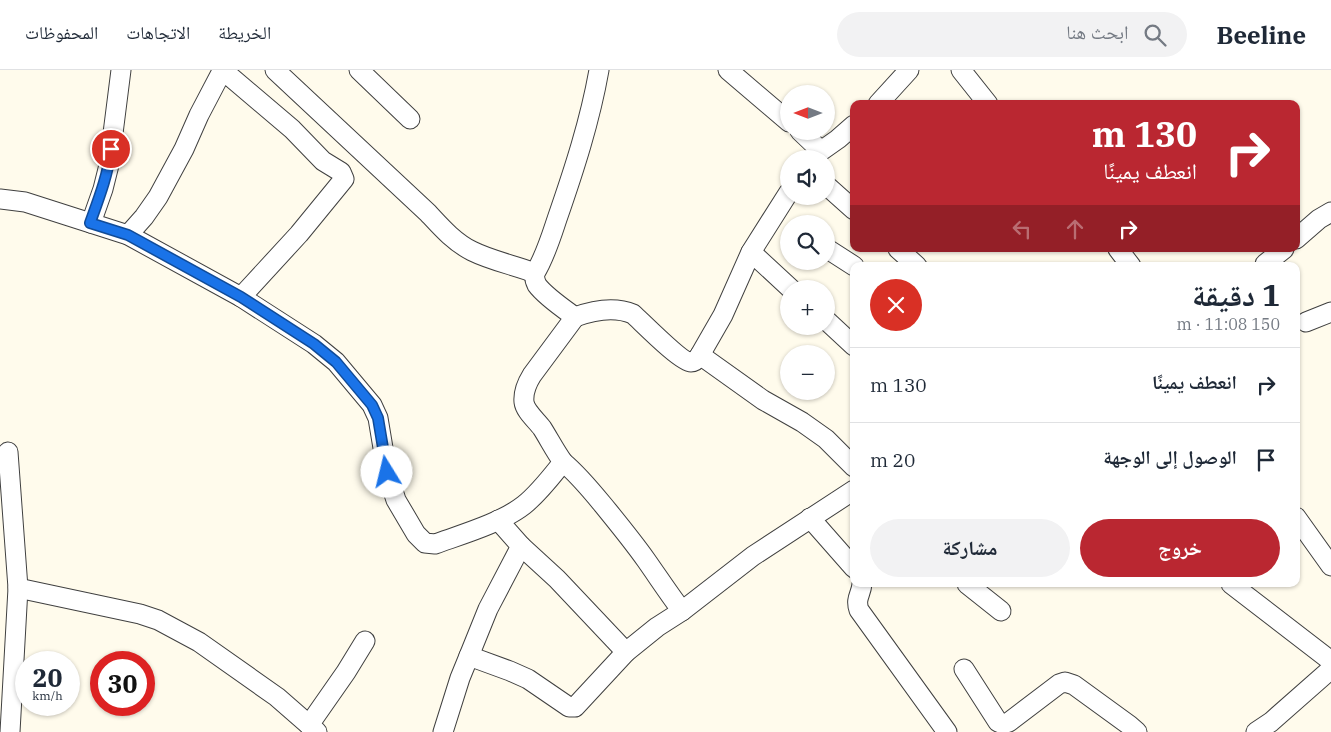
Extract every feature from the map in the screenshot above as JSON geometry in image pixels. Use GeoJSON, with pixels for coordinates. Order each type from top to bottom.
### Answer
{"type":"FeatureCollection","features":[{"type":"Feature","properties":{"kind":"street"},"geometry":{"type":"LineString","coordinates":[[90,223],[103,190],[109,165],[121,70]]}},
{"type":"Feature","properties":{"kind":"street"},"geometry":{"type":"LineString","coordinates":[[275,70],[456,241],[474,252],[535,273]]}},
{"type":"Feature","properties":{"kind":"street"},"geometry":{"type":"LineString","coordinates":[[359,70],[410,119]]}},
{"type":"Feature","properties":{"kind":"street"},"geometry":{"type":"LineString","coordinates":[[575,317],[557,304],[537,285],[534,278],[576,166],[600,70]]}},
{"type":"Feature","properties":{"kind":"street"},"geometry":{"type":"LineString","coordinates":[[728,70],[780,114]]}},
{"type":"Feature","properties":{"kind":"street"},"geometry":{"type":"LineString","coordinates":[[882,100],[909,70]]}},
{"type":"Feature","properties":{"kind":"street"},"geometry":{"type":"LineString","coordinates":[[961,70],[985,100]]}},
{"type":"Feature","properties":{"kind":"street"},"geometry":{"type":"LineString","coordinates":[[128,235],[144,217],[158,196],[184,149],[221,73],[226,73],[292,129],[323,161],[341,172],[344,179],[299,234],[241,297]]}},
{"type":"Feature","properties":{"kind":"street"},"geometry":{"type":"LineString","coordinates":[[824,150],[850,128]]}},
{"type":"Feature","properties":{"kind":"street"},"geometry":{"type":"LineString","coordinates":[[835,193],[850,206]]}},
{"type":"Feature","properties":{"kind":"street"},"geometry":{"type":"LineString","coordinates":[[0,198],[25,202],[128,235],[241,297],[314,344],[329,356],[372,405],[378,418],[391,488],[410,526],[420,540],[425,543],[435,544],[498,520],[522,506],[563,462]]}},
{"type":"Feature","properties":{"kind":"street"},"geometry":{"type":"LineString","coordinates":[[1300,235],[1331,212]]}},
{"type":"Feature","properties":{"kind":"street"},"geometry":{"type":"LineString","coordinates":[[682,611],[666,592],[646,560],[623,530],[589,488],[563,462],[543,430],[528,411],[524,400],[526,386],[575,317],[598,310],[625,311],[632,314],[684,360],[693,362],[700,355],[724,315],[751,252],[780,221]]}},
{"type":"Feature","properties":{"kind":"street"},"geometry":{"type":"LineString","coordinates":[[751,252],[782,280]]}},
{"type":"Feature","properties":{"kind":"street"},"geometry":{"type":"LineString","coordinates":[[901,252],[913,262]]}},
{"type":"Feature","properties":{"kind":"street"},"geometry":{"type":"LineString","coordinates":[[1120,252],[1128,262]]}},
{"type":"Feature","properties":{"kind":"street"},"geometry":{"type":"LineString","coordinates":[[1268,262],[1280,252]]}},
{"type":"Feature","properties":{"kind":"street"},"geometry":{"type":"LineString","coordinates":[[835,254],[850,263]]}},
{"type":"Feature","properties":{"kind":"street"},"geometry":{"type":"LineString","coordinates":[[1306,322],[1331,312]]}},
{"type":"Feature","properties":{"kind":"street"},"geometry":{"type":"LineString","coordinates":[[835,328],[850,342]]}},
{"type":"Feature","properties":{"kind":"street"},"geometry":{"type":"LineString","coordinates":[[700,355],[763,400],[802,422],[826,439],[850,463]]}},
{"type":"Feature","properties":{"kind":"street"},"geometry":{"type":"LineString","coordinates":[[8,452],[12,576],[10,732]]}},
{"type":"Feature","properties":{"kind":"street"},"geometry":{"type":"LineString","coordinates":[[469,656],[528,679],[573,708],[577,706],[626,652],[657,627],[682,611],[753,556],[850,493]]}},
{"type":"Feature","properties":{"kind":"street"},"geometry":{"type":"LineString","coordinates":[[810,518],[850,563]]}},
{"type":"Feature","properties":{"kind":"street"},"geometry":{"type":"LineString","coordinates":[[498,520],[521,546],[557,579],[626,652]]}},
{"type":"Feature","properties":{"kind":"street"},"geometry":{"type":"LineString","coordinates":[[1300,523],[1331,566]]}},
{"type":"Feature","properties":{"kind":"street"},"geometry":{"type":"LineString","coordinates":[[443,732],[460,678],[488,609],[521,546]]}},
{"type":"Feature","properties":{"kind":"street"},"geometry":{"type":"LineString","coordinates":[[12,576],[158,620],[199,642],[277,697],[313,728],[365,641]]}},
{"type":"Feature","properties":{"kind":"street"},"geometry":{"type":"LineString","coordinates":[[862,587],[856,600],[859,610],[947,732]]}},
{"type":"Feature","properties":{"kind":"street"},"geometry":{"type":"LineString","coordinates":[[971,587],[1001,610]]}},
{"type":"Feature","properties":{"kind":"street"},"geometry":{"type":"LineString","coordinates":[[1235,587],[1331,661]]}},
{"type":"Feature","properties":{"kind":"street"},"geometry":{"type":"LineString","coordinates":[[964,669],[998,722],[1003,724],[1059,684],[1065,682],[1074,685],[1137,732]]}},
{"type":"Feature","properties":{"kind":"street"},"geometry":{"type":"LineString","coordinates":[[1256,732],[1271,722],[1331,669]]}},
{"type":"Feature","properties":{"kind":"route"},"geometry":{"type":"LineString","coordinates":[[111,149],[103,190],[90,223],[128,235],[241,297],[314,344],[336,362],[372,405],[378,418],[387,472]]}}]}
